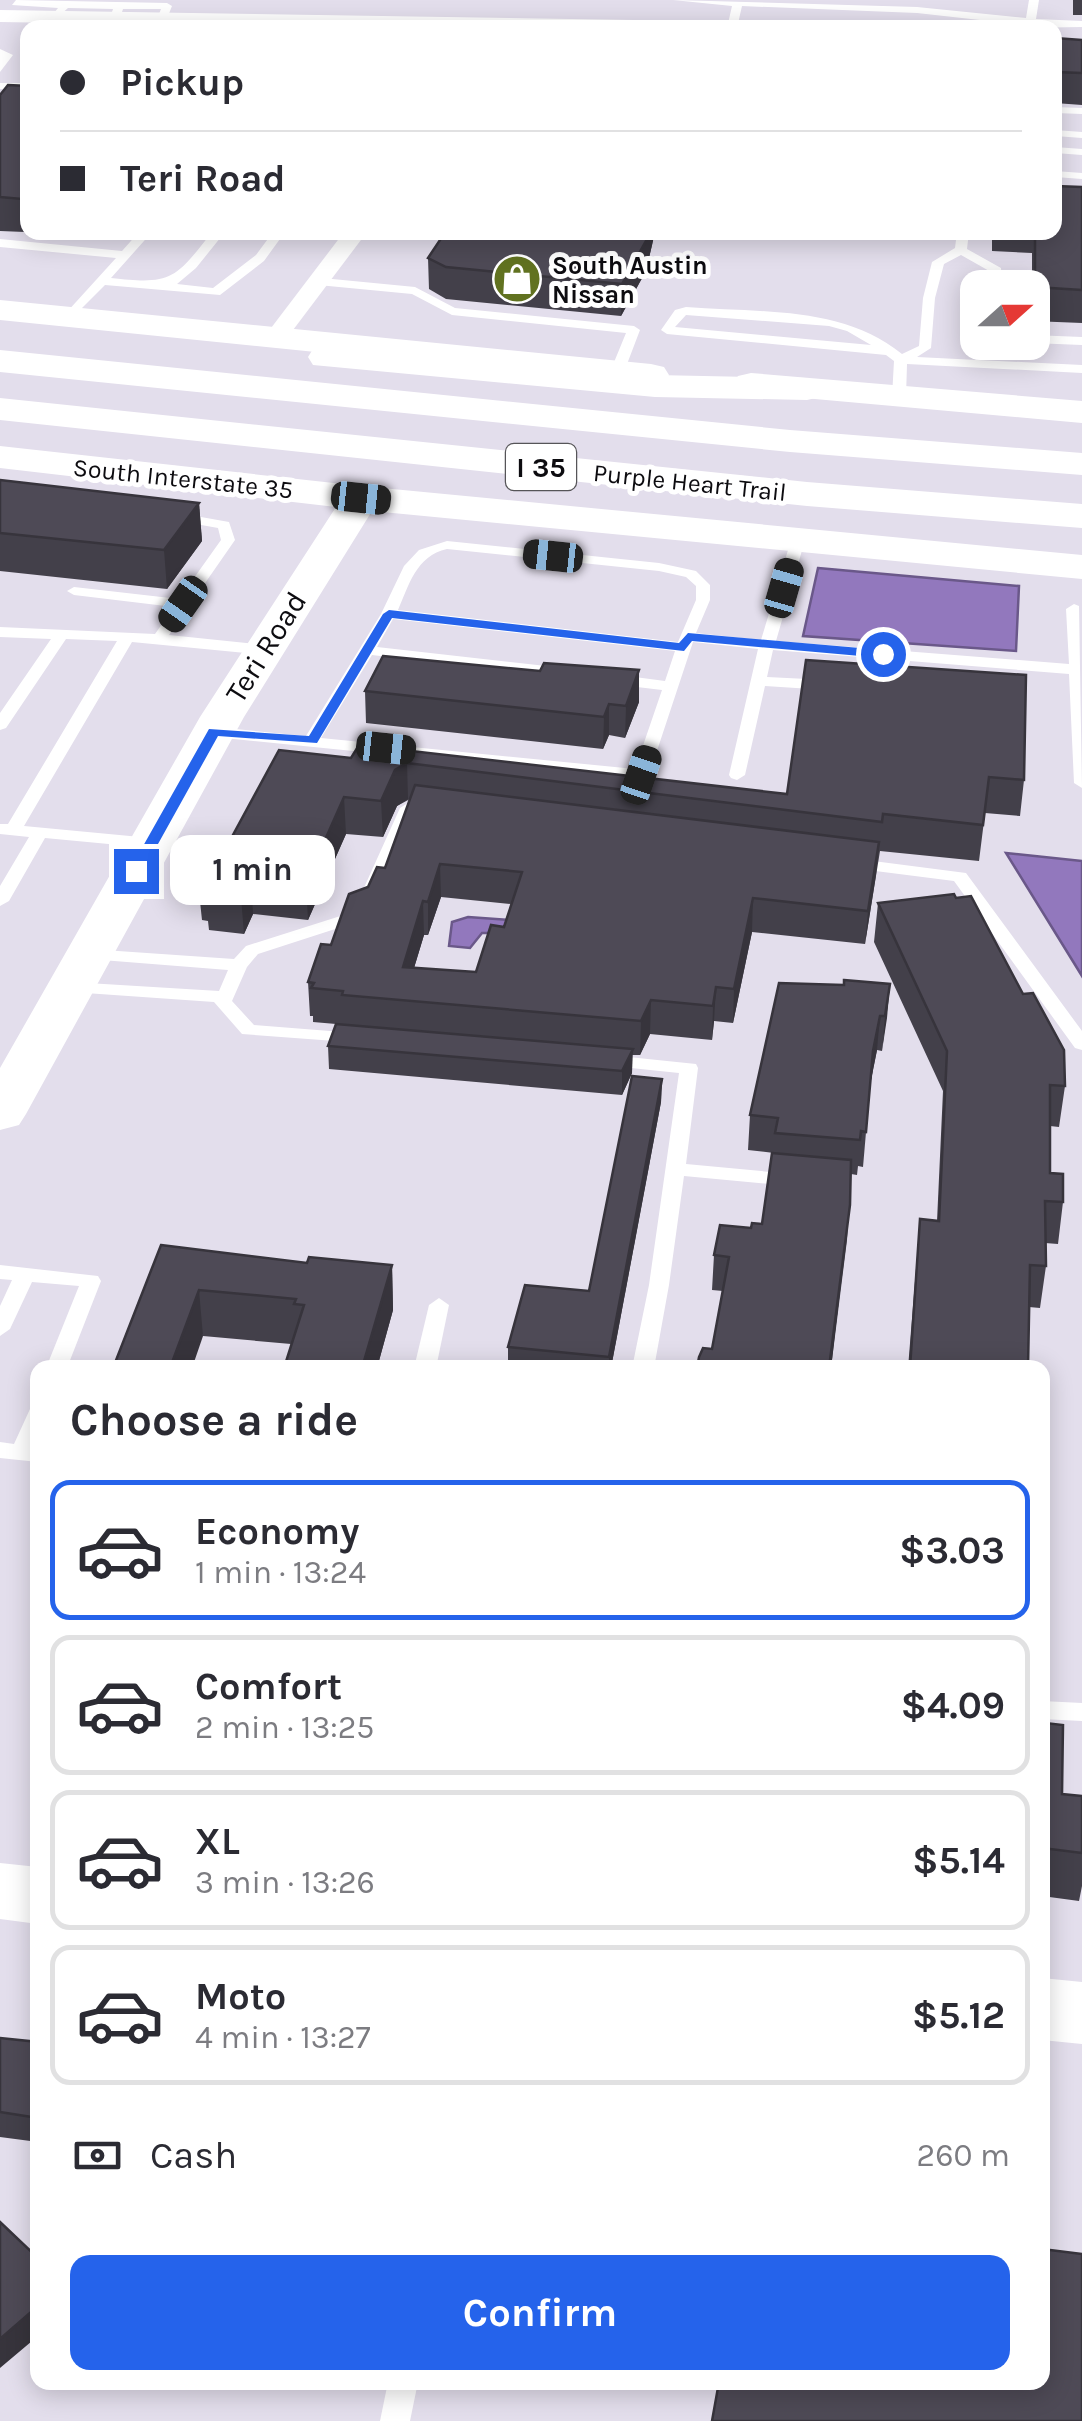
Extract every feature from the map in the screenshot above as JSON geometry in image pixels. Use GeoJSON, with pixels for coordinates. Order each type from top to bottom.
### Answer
{"type":"FeatureCollection","features":[{"type":"Feature","properties":{"kind":"main road"},"geometry":{"type":"LineString","coordinates":[[0,310],[617,372],[1082,412]]}},
{"type":"Feature","properties":{"kind":"main road"},"geometry":{"type":"LineString","coordinates":[[0,326],[656,386],[807,389]]}},
{"type":"Feature","properties":{"kind":"main road","name":"Purple Heart Trail"},"geometry":{"type":"LineString","coordinates":[[0,361],[790,441],[1082,464]]}},
{"type":"Feature","properties":{"kind":"main road","name":"Purple Heart Trail"},"geometry":{"type":"LineString","coordinates":[[0,409],[807,494],[1082,516]]}},
{"type":"Feature","properties":{"kind":"main road","name":"South Interstate 35"},"geometry":{"type":"LineString","coordinates":[[0,457],[361,498],[1082,567]]}},
{"type":"Feature","properties":{"kind":"main road","name":"Teri Road"},"geometry":{"type":"LineString","coordinates":[[0,1114],[214,732],[361,498]]}},
{"type":"Feature","properties":{"kind":"main road"},"geometry":{"type":"LineString","coordinates":[[0,1892],[30,1895]]}},
{"type":"Feature","properties":{"kind":"main road"},"geometry":{"type":"LineString","coordinates":[[1050,2010],[1082,2014]]}},
{"type":"Feature","properties":{"kind":"street"},"geometry":{"type":"LineString","coordinates":[[6,10],[117,12],[162,19],[208,20]]}},
{"type":"Feature","properties":{"kind":"street"},"geometry":{"type":"LineString","coordinates":[[276,337],[351,240]]}},
{"type":"Feature","properties":{"kind":"lane"},"geometry":{"type":"LineString","coordinates":[[678,0],[868,4],[991,20]]}},
{"type":"Feature","properties":{"kind":"lane"},"geometry":{"type":"LineString","coordinates":[[0,52],[8,54],[0,69]]}},
{"type":"Feature","properties":{"kind":"lane"},"geometry":{"type":"LineString","coordinates":[[62,249],[69,240]]}},
{"type":"Feature","properties":{"kind":"lane"},"geometry":{"type":"LineString","coordinates":[[70,316],[139,240]]}},
{"type":"Feature","properties":{"kind":"lane"},"geometry":{"type":"LineString","coordinates":[[165,286],[182,279],[213,240]]}},
{"type":"Feature","properties":{"kind":"lane"},"geometry":{"type":"LineString","coordinates":[[104,281],[216,292],[260,258],[273,240]]}},
{"type":"Feature","properties":{"kind":"lane"},"geometry":{"type":"LineString","coordinates":[[444,250],[450,240]]}},
{"type":"Feature","properties":{"kind":"lane"},"geometry":{"type":"LineString","coordinates":[[961,250],[963,240]]}},
{"type":"Feature","properties":{"kind":"lane"},"geometry":{"type":"LineString","coordinates":[[0,244],[126,255]]}},
{"type":"Feature","properties":{"kind":"lane"},"geometry":{"type":"LineString","coordinates":[[961,250],[994,270]]}},
{"type":"Feature","properties":{"kind":"lane"},"geometry":{"type":"LineString","coordinates":[[667,330],[679,313],[686,312],[830,322],[851,328],[896,355],[925,348],[928,298],[938,262],[961,250]]}},
{"type":"Feature","properties":{"kind":"lane"},"geometry":{"type":"LineString","coordinates":[[415,292],[425,278]]}},
{"type":"Feature","properties":{"kind":"lane"},"geometry":{"type":"LineString","coordinates":[[322,282],[415,292],[452,311],[1082,370]]}},
{"type":"Feature","properties":{"kind":"lane"},"geometry":{"type":"LineString","coordinates":[[617,372],[634,330]]}},
{"type":"Feature","properties":{"kind":"lane"},"geometry":{"type":"LineString","coordinates":[[1050,340],[1082,341]]}},
{"type":"Feature","properties":{"kind":"lane"},"geometry":{"type":"LineString","coordinates":[[896,355],[899,397]]}},
{"type":"Feature","properties":{"kind":"lane"},"geometry":{"type":"LineString","coordinates":[[992,360],[992,364]]}},
{"type":"Feature","properties":{"kind":"lane"},"geometry":{"type":"LineString","coordinates":[[150,513],[224,525],[228,540],[159,638]]}},
{"type":"Feature","properties":{"kind":"lane"},"geometry":{"type":"LineString","coordinates":[[737,775],[767,646],[798,540]]}},
{"type":"Feature","properties":{"kind":"lane"},"geometry":{"type":"LineString","coordinates":[[214,732],[641,775],[703,600],[703,585],[691,574],[659,566],[429,547],[416,558],[389,614],[312,740]]}},
{"type":"Feature","properties":{"kind":"lane"},"geometry":{"type":"LineString","coordinates":[[74,591],[183,604]]}},
{"type":"Feature","properties":{"kind":"lane"},"geometry":{"type":"LineString","coordinates":[[1074,609],[1082,783]]}},
{"type":"Feature","properties":{"kind":"lane"},"geometry":{"type":"LineString","coordinates":[[389,614],[686,642],[1078,669]]}},
{"type":"Feature","properties":{"kind":"lane"},"geometry":{"type":"LineString","coordinates":[[1,630],[159,638],[265,650]]}},
{"type":"Feature","properties":{"kind":"lane"},"geometry":{"type":"LineString","coordinates":[[0,725],[62,634]]}},
{"type":"Feature","properties":{"kind":"lane"},"geometry":{"type":"LineString","coordinates":[[126,637],[6,830],[151,843]]}},
{"type":"Feature","properties":{"kind":"lane"},"geometry":{"type":"LineString","coordinates":[[367,650],[576,674]]}},
{"type":"Feature","properties":{"kind":"lane"},"geometry":{"type":"LineString","coordinates":[[989,683],[1000,663]]}},
{"type":"Feature","properties":{"kind":"lane"},"geometry":{"type":"LineString","coordinates":[[595,677],[671,686]]}},
{"type":"Feature","properties":{"kind":"lane"},"geometry":{"type":"LineString","coordinates":[[759,681],[838,686]]}},
{"type":"Feature","properties":{"kind":"lane"},"geometry":{"type":"LineString","coordinates":[[371,1040],[249,1030],[223,1002],[240,965],[252,950],[360,914],[408,808],[427,810]]}},
{"type":"Feature","properties":{"kind":"lane"},"geometry":{"type":"LineString","coordinates":[[0,901],[40,833]]}},
{"type":"Feature","properties":{"kind":"lane"},"geometry":{"type":"LineString","coordinates":[[824,860],[960,877],[1082,1044]]}},
{"type":"Feature","properties":{"kind":"lane"},"geometry":{"type":"LineString","coordinates":[[80,971],[240,965]]}},
{"type":"Feature","properties":{"kind":"lane"},"geometry":{"type":"LineString","coordinates":[[80,971],[225,997]]}},
{"type":"Feature","properties":{"kind":"lane"},"geometry":{"type":"LineString","coordinates":[[589,1060],[688,1068],[659,1285],[645,1360]]}},
{"type":"Feature","properties":{"kind":"lane"},"geometry":{"type":"LineString","coordinates":[[674,1168],[810,1181]]}},
{"type":"Feature","properties":{"kind":"lane"},"geometry":{"type":"LineString","coordinates":[[0,1272],[91,1281],[59,1360]]}},
{"type":"Feature","properties":{"kind":"lane"},"geometry":{"type":"LineString","coordinates":[[0,1330],[25,1274]]}},
{"type":"Feature","properties":{"kind":"lane"},"geometry":{"type":"LineString","coordinates":[[426,1360],[439,1305]]}},
{"type":"Feature","properties":{"kind":"lane"},"geometry":{"type":"LineString","coordinates":[[1050,1710],[1082,1712]]}},
{"type":"Feature","properties":{"kind":"lane"},"geometry":{"type":"LineString","coordinates":[[396,2421],[402,2390]]}},
{"type":"Feature","properties":{"kind":"shaded area"},"geometry":{"type":"Polygon","coordinates":[[[818,568],[1019,586],[1016,651],[803,636],[818,568]]]}},
{"type":"Feature","properties":{"kind":"shaded area"},"geometry":{"type":"Polygon","coordinates":[[[1006,853],[1082,861],[1082,976],[1006,853]]]}},
{"type":"Feature","properties":{"kind":"shaded area"},"geometry":{"type":"Polygon","coordinates":[[[468,917],[511,920],[506,933],[482,933],[470,948],[449,946],[452,922],[468,917]]]}},
{"type":"Feature","properties":{"kind":"building"},"geometry":{"type":"Polygon","coordinates":[[[1062,39],[1082,40],[1082,73],[1062,72],[1062,39]]]}},
{"type":"Feature","properties":{"kind":"building"},"geometry":{"type":"Polygon","coordinates":[[[8,85],[20,86],[20,199],[0,197],[0,95],[8,85]]]}},
{"type":"Feature","properties":{"kind":"building"},"geometry":{"type":"Polygon","coordinates":[[[1062,186],[1082,187],[1082,290],[1050,288],[1050,270],[1035,270],[1035,240],[1062,240],[1062,186]]]}},
{"type":"Feature","properties":{"kind":"building"},"geometry":{"type":"Polygon","coordinates":[[[440,240],[646,240],[622,284],[446,267],[428,258],[440,240]]]}},
{"type":"Feature","properties":{"kind":"building"},"geometry":{"type":"Polygon","coordinates":[[[0,480],[199,503],[164,550],[0,533],[0,480]]]}},
{"type":"Feature","properties":{"kind":"building"},"geometry":{"type":"Polygon","coordinates":[[[383,656],[540,671],[544,663],[639,670],[626,706],[609,704],[604,717],[365,691],[383,656]]]}},
{"type":"Feature","properties":{"kind":"building"},"geometry":{"type":"Polygon","coordinates":[[[806,660],[1026,675],[1024,780],[989,777],[983,825],[883,814],[882,822],[407,763],[395,770],[381,801],[344,797],[306,883],[251,877],[241,897],[206,893],[211,884],[198,883],[213,856],[221,857],[279,750],[351,758],[359,745],[787,794],[806,660]]]}},
{"type":"Feature","properties":{"kind":"building"},"geometry":{"type":"Polygon","coordinates":[[[415,785],[879,842],[868,911],[753,898],[734,989],[716,987],[713,1006],[651,1000],[641,1021],[342,995],[343,991],[311,988],[314,983],[308,982],[321,944],[331,945],[349,894],[368,887],[377,867],[385,868],[415,785]],[[440,864],[428,902],[423,901],[403,967],[476,972],[491,925],[504,927],[522,872],[440,864]]]}},
{"type":"Feature","properties":{"kind":"building"},"geometry":{"type":"Polygon","coordinates":[[[954,894],[956,898],[971,896],[1023,994],[1033,993],[1064,1050],[1065,1086],[1050,1085],[1050,1173],[1063,1174],[1063,1202],[1045,1201],[1046,1266],[1030,1265],[1028,1360],[911,1360],[920,1219],[939,1221],[947,1051],[878,903],[954,894]]]}},
{"type":"Feature","properties":{"kind":"building"},"geometry":{"type":"Polygon","coordinates":[[[844,980],[890,984],[885,1016],[880,1016],[873,1051],[866,1132],[861,1131],[860,1140],[775,1133],[778,1118],[750,1115],[779,983],[844,985],[844,980]]]}},
{"type":"Feature","properties":{"kind":"building"},"geometry":{"type":"Polygon","coordinates":[[[336,1024],[633,1049],[622,1071],[328,1046],[336,1024]]]}},
{"type":"Feature","properties":{"kind":"building"},"geometry":{"type":"Polygon","coordinates":[[[632,1076],[662,1079],[609,1357],[508,1347],[525,1285],[589,1291],[632,1076]]]}},
{"type":"Feature","properties":{"kind":"building"},"geometry":{"type":"Polygon","coordinates":[[[772,1153],[851,1160],[850,1205],[830,1360],[698,1360],[703,1348],[712,1349],[729,1257],[714,1255],[720,1225],[751,1228],[752,1223],[762,1224],[772,1153]]]}},
{"type":"Feature","properties":{"kind":"building"},"geometry":{"type":"Polygon","coordinates":[[[161,1245],[307,1263],[309,1257],[392,1265],[364,1360],[287,1360],[304,1305],[294,1304],[296,1299],[199,1290],[173,1360],[116,1360],[161,1245]]]}},
{"type":"Feature","properties":{"kind":"building"},"geometry":{"type":"Polygon","coordinates":[[[1050,1724],[1063,1725],[1062,1794],[1082,1796],[1082,1853],[1050,1849],[1050,1724]]]}},
{"type":"Feature","properties":{"kind":"building"},"geometry":{"type":"Polygon","coordinates":[[[0,2038],[30,2041],[30,2117],[0,2112],[0,2038]]]}},
{"type":"Feature","properties":{"kind":"building"},"geometry":{"type":"Polygon","coordinates":[[[0,2222],[30,2250],[30,2313],[0,2339],[0,2222]]]}},
{"type":"Feature","properties":{"kind":"building"},"geometry":{"type":"Polygon","coordinates":[[[1050,2250],[1082,2254],[1082,2421],[712,2421],[718,2390],[1050,2390],[1050,2250]]]}},
{"type":"Feature","properties":{"kind":"place","name":"South Austin Nissan"},"geometry":{"type":"Point","coordinates":[517,279]}},
{"type":"Feature","properties":{"kind":"route"},"geometry":{"type":"LineString","coordinates":[[136,871],[214,732],[312,740],[389,614],[684,648],[688,637],[883,654]]}}]}
